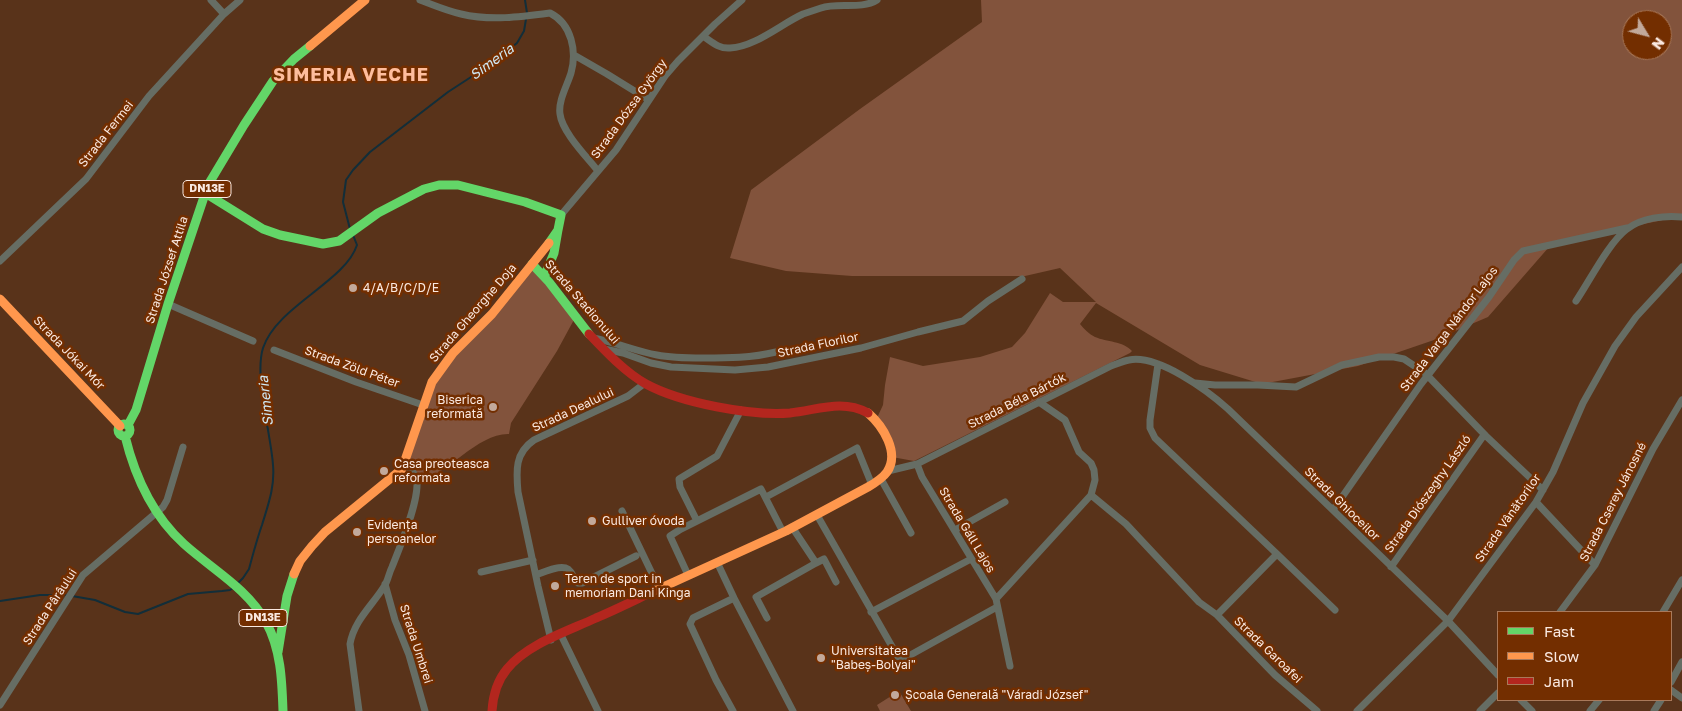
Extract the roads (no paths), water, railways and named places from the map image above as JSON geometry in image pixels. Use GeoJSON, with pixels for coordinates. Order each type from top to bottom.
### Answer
{"type":"FeatureCollection","features":[{"type":"Feature","properties":{"kind":"street"},"geometry":{"type":"LineString","coordinates":[[211,0],[224,14]]}},
{"type":"Feature","properties":{"kind":"street","name":"Strada Fermei"},"geometry":{"type":"LineString","coordinates":[[0,261],[86,178],[149,96],[224,14],[240,0]]}},
{"type":"Feature","properties":{"kind":"street","name":"Strada József Attila"},"geometry":{"type":"LineString","coordinates":[[124,426],[136,410],[205,192],[244,125],[273,81],[294,59],[366,0]]}},
{"type":"Feature","properties":{"kind":"street"},"geometry":{"type":"LineString","coordinates":[[420,0],[458,14],[471,16],[501,18],[550,13],[556,16],[569,33],[574,55],[571,72],[561,101],[560,115],[565,128],[598,171]]}},
{"type":"Feature","properties":{"kind":"street","name":"Strada Dózsa György"},"geometry":{"type":"LineString","coordinates":[[561,215],[616,150],[649,100],[678,61],[742,0]]}},
{"type":"Feature","properties":{"kind":"street"},"geometry":{"type":"LineString","coordinates":[[703,36],[723,48],[736,48],[771,32],[802,14],[824,6],[862,4],[877,0]]}},
{"type":"Feature","properties":{"kind":"street"},"geometry":{"type":"LineString","coordinates":[[574,55],[649,100]]}},
{"type":"Feature","properties":{"kind":"street"},"geometry":{"type":"LineString","coordinates":[[205,192],[256,225],[271,232],[323,244],[334,243],[370,217],[391,205],[424,189],[439,185],[458,185],[525,202],[561,215]]}},
{"type":"Feature","properties":{"kind":"street","name":"Strada Gheorghe Doja"},"geometry":{"type":"LineString","coordinates":[[278,652],[292,579],[303,557],[315,540],[393,478],[405,464],[432,382],[445,364],[492,314],[532,264],[558,230],[561,215]]}},
{"type":"Feature","properties":{"kind":"street","name":"Strada Varga Nándor Lajos"},"geometry":{"type":"LineString","coordinates":[[1333,510],[1427,376],[1489,297],[1514,260],[1523,251],[1628,228],[1640,222],[1658,218],[1682,217]]}},
{"type":"Feature","properties":{"kind":"street"},"geometry":{"type":"LineString","coordinates":[[1576,301],[1616,238],[1628,228]]}},
{"type":"Feature","properties":{"kind":"street"},"geometry":{"type":"LineString","coordinates":[[544,275],[554,255],[558,242],[558,230]]}},
{"type":"Feature","properties":{"kind":"street","name":"Strada Stadionului"},"geometry":{"type":"LineString","coordinates":[[532,264],[544,275],[604,349],[645,383],[684,398],[740,410],[781,413],[833,406],[858,408],[876,420],[890,443],[892,457],[888,471]]}},
{"type":"Feature","properties":{"kind":"street","name":"Strada Vânătorilor"},"geometry":{"type":"LineString","coordinates":[[1357,711],[1448,621],[1536,502],[1553,472],[1580,410],[1610,354],[1636,317],[1682,267]]}},
{"type":"Feature","properties":{"kind":"street","name":"Strada Florilor"},"geometry":{"type":"LineString","coordinates":[[604,349],[671,367],[734,370],[768,367],[861,348],[963,321],[988,301],[1022,279]]}},
{"type":"Feature","properties":{"kind":"street","name":"Strada Jókai Mór"},"geometry":{"type":"LineString","coordinates":[[0,299],[124,426]]}},
{"type":"Feature","properties":{"kind":"street"},"geometry":{"type":"LineString","coordinates":[[168,304],[253,341]]}},
{"type":"Feature","properties":{"kind":"street","name":"Strada Florilor"},"geometry":{"type":"LineString","coordinates":[[594,338],[614,342],[658,356],[672,358],[739,358],[776,352]]}},
{"type":"Feature","properties":{"kind":"street","name":"Strada Zöld Péter"},"geometry":{"type":"LineString","coordinates":[[274,350],[356,382],[423,405]]}},
{"type":"Feature","properties":{"kind":"street"},"geometry":{"type":"LineString","coordinates":[[1194,383],[1296,387],[1342,365],[1379,357],[1404,359],[1427,376],[1484,434],[1544,490]]}},
{"type":"Feature","properties":{"kind":"street","name":"Strada Béla Bártók"},"geometry":{"type":"LineString","coordinates":[[888,471],[917,464],[1111,366],[1130,359],[1158,364]]}},
{"type":"Feature","properties":{"kind":"street"},"geometry":{"type":"LineString","coordinates":[[1158,364],[1150,420],[1150,428],[1155,438],[1335,610]]}},
{"type":"Feature","properties":{"kind":"street","name":"Strada Ghioceilor"},"geometry":{"type":"LineString","coordinates":[[1158,364],[1194,383],[1228,409],[1448,621],[1497,674]]}},
{"type":"Feature","properties":{"kind":"street","name":"Strada Dealului"},"geometry":{"type":"LineString","coordinates":[[551,640],[518,485],[518,466],[523,450],[534,440],[628,396],[645,383]]}},
{"type":"Feature","properties":{"kind":"street","name":"Strada Cserey Jánosné"},"geometry":{"type":"LineString","coordinates":[[1561,611],[1596,565],[1653,449],[1682,400]]}},
{"type":"Feature","properties":{"kind":"street"},"geometry":{"type":"LineString","coordinates":[[996,599],[1091,495],[1095,480],[1091,463],[1079,452],[1065,420],[1039,402]]}},
{"type":"Feature","properties":{"kind":"street"},"geometry":{"type":"LineString","coordinates":[[697,521],[678,479],[717,456],[740,410]]}},
{"type":"Feature","properties":{"kind":"street","name":"DN13E"},"geometry":{"type":"LineString","coordinates":[[124,426],[130,432],[125,436],[135,471],[156,514],[166,527],[185,545],[240,588],[261,613],[278,652],[283,711]]}},
{"type":"Feature","properties":{"kind":"street","name":"Strada Diószeghy László"},"geometry":{"type":"LineString","coordinates":[[1391,566],[1484,434]]}},
{"type":"Feature","properties":{"kind":"street","name":"Strada Pârâului"},"geometry":{"type":"LineString","coordinates":[[0,705],[77,583],[91,567],[163,507],[167,500],[183,447]]}},
{"type":"Feature","properties":{"kind":"street"},"geometry":{"type":"LineString","coordinates":[[766,498],[857,448],[872,485]]}},
{"type":"Feature","properties":{"kind":"street"},"geometry":{"type":"LineString","coordinates":[[359,711],[350,644],[352,634],[359,620],[385,584],[413,507],[417,483],[414,473],[405,464]]}},
{"type":"Feature","properties":{"kind":"street","name":"Strada Gáll Lajos"},"geometry":{"type":"LineString","coordinates":[[917,464],[922,477],[996,599],[1010,666]]}},
{"type":"Feature","properties":{"kind":"street"},"geometry":{"type":"LineString","coordinates":[[492,711],[493,696],[501,676],[517,659],[561,635],[659,588],[783,532],[872,485],[888,471]]}},
{"type":"Feature","properties":{"kind":"street"},"geometry":{"type":"LineString","coordinates":[[881,479],[911,533]]}},
{"type":"Feature","properties":{"kind":"street"},"geometry":{"type":"LineString","coordinates":[[688,575],[670,536],[761,488],[783,532]]}},
{"type":"Feature","properties":{"kind":"street"},"geometry":{"type":"LineString","coordinates":[[1091,495],[1126,524],[1199,602],[1217,616]]}},
{"type":"Feature","properties":{"kind":"street"},"geometry":{"type":"LineString","coordinates":[[955,530],[1004,502]]}},
{"type":"Feature","properties":{"kind":"street"},"geometry":{"type":"LineString","coordinates":[[1536,502],[1596,565]]}},
{"type":"Feature","properties":{"kind":"street"},"geometry":{"type":"LineString","coordinates":[[622,511],[659,588]]}},
{"type":"Feature","properties":{"kind":"street"},"geometry":{"type":"LineString","coordinates":[[816,515],[871,612],[901,659],[997,607]]}},
{"type":"Feature","properties":{"kind":"street"},"geometry":{"type":"LineString","coordinates":[[792,527],[816,563]]}},
{"type":"Feature","properties":{"kind":"street","name":"Strada Garoafei"},"geometry":{"type":"LineString","coordinates":[[1277,554],[1217,616],[1275,675],[1317,711]]}},
{"type":"Feature","properties":{"kind":"street"},"geometry":{"type":"LineString","coordinates":[[536,575],[562,567],[571,571],[576,581],[582,583],[636,556]]}},
{"type":"Feature","properties":{"kind":"street"},"geometry":{"type":"LineString","coordinates":[[871,612],[971,558]]}},
{"type":"Feature","properties":{"kind":"street"},"geometry":{"type":"LineString","coordinates":[[767,618],[756,597],[816,563],[824,559],[836,582]]}},
{"type":"Feature","properties":{"kind":"street"},"geometry":{"type":"LineString","coordinates":[[481,572],[533,560]]}},
{"type":"Feature","properties":{"kind":"street"},"geometry":{"type":"LineString","coordinates":[[717,562],[793,711]]}},
{"type":"Feature","properties":{"kind":"street"},"geometry":{"type":"LineString","coordinates":[[1664,611],[1682,580]]}},
{"type":"Feature","properties":{"kind":"street","name":"Strada Umbrei"},"geometry":{"type":"LineString","coordinates":[[385,584],[425,711]]}},
{"type":"Feature","properties":{"kind":"street"},"geometry":{"type":"LineString","coordinates":[[733,711],[716,680],[690,624],[693,618],[734,598]]}},
{"type":"Feature","properties":{"kind":"street"},"geometry":{"type":"LineString","coordinates":[[561,635],[598,711]]}},
{"type":"Feature","properties":{"kind":"street"},"geometry":{"type":"LineString","coordinates":[[1672,680],[1682,662]]}},
{"type":"Feature","properties":{"kind":"street"},"geometry":{"type":"LineString","coordinates":[[1480,711],[1497,694]]}},
{"type":"Feature","properties":{"kind":"street"},"geometry":{"type":"LineString","coordinates":[[1522,701],[1532,711]]}},
{"type":"Feature","properties":{"kind":"street"},"geometry":{"type":"LineString","coordinates":[[1590,711],[1598,701]]}},
{"type":"Feature","properties":{"kind":"waterway","name":"Simeria"},"geometry":{"type":"LineString","coordinates":[[350,229],[343,202],[346,180],[353,170],[370,152],[448,92],[491,64],[517,43],[524,31],[527,13],[525,0]]}},
{"type":"Feature","properties":{"kind":"waterway","name":"Simeria"},"geometry":{"type":"LineString","coordinates":[[238,583],[249,569],[269,503],[273,481],[272,452],[260,374],[263,348],[271,333],[282,319],[326,283],[350,258],[357,245],[353,235]]}},
{"type":"Feature","properties":{"kind":"waterway","name":"Simeria"},"geometry":{"type":"LineString","coordinates":[[72,596],[95,600],[125,612],[138,614],[188,594],[230,590],[233,588]]}},
{"type":"Feature","properties":{"kind":"waterway","name":"Simeria"},"geometry":{"type":"LineString","coordinates":[[0,601],[40,595],[68,595]]}},
{"type":"Feature","properties":{"kind":"place","name":"4/A/B/C/D/E"},"geometry":{"type":"Point","coordinates":[353,288]}},
{"type":"Feature","properties":{"kind":"place","name":"Biserica reformată"},"geometry":{"type":"Point","coordinates":[493,407]}},
{"type":"Feature","properties":{"kind":"place","name":"Casa preoteasca reformata"},"geometry":{"type":"Point","coordinates":[384,471]}},
{"type":"Feature","properties":{"kind":"place","name":"Gulliver óvoda"},"geometry":{"type":"Point","coordinates":[592,521]}},
{"type":"Feature","properties":{"kind":"place","name":"Evidența persoanelor"},"geometry":{"type":"Point","coordinates":[357,532]}},
{"type":"Feature","properties":{"kind":"place","name":"Teren de sport in memoriam Dani Kinga"},"geometry":{"type":"Point","coordinates":[555,586]}},
{"type":"Feature","properties":{"kind":"place","name":"Universitatea \"Babeș-Bolyai\""},"geometry":{"type":"Point","coordinates":[821,658]}},
{"type":"Feature","properties":{"kind":"place","name":"Școala Generală \"Váradi József\""},"geometry":{"type":"Point","coordinates":[895,695]}},
{"type":"Feature","properties":{"kind":"district","name":"SIMERIA VECHE"},"geometry":{"type":"Point","coordinates":[351,75]}}]}
